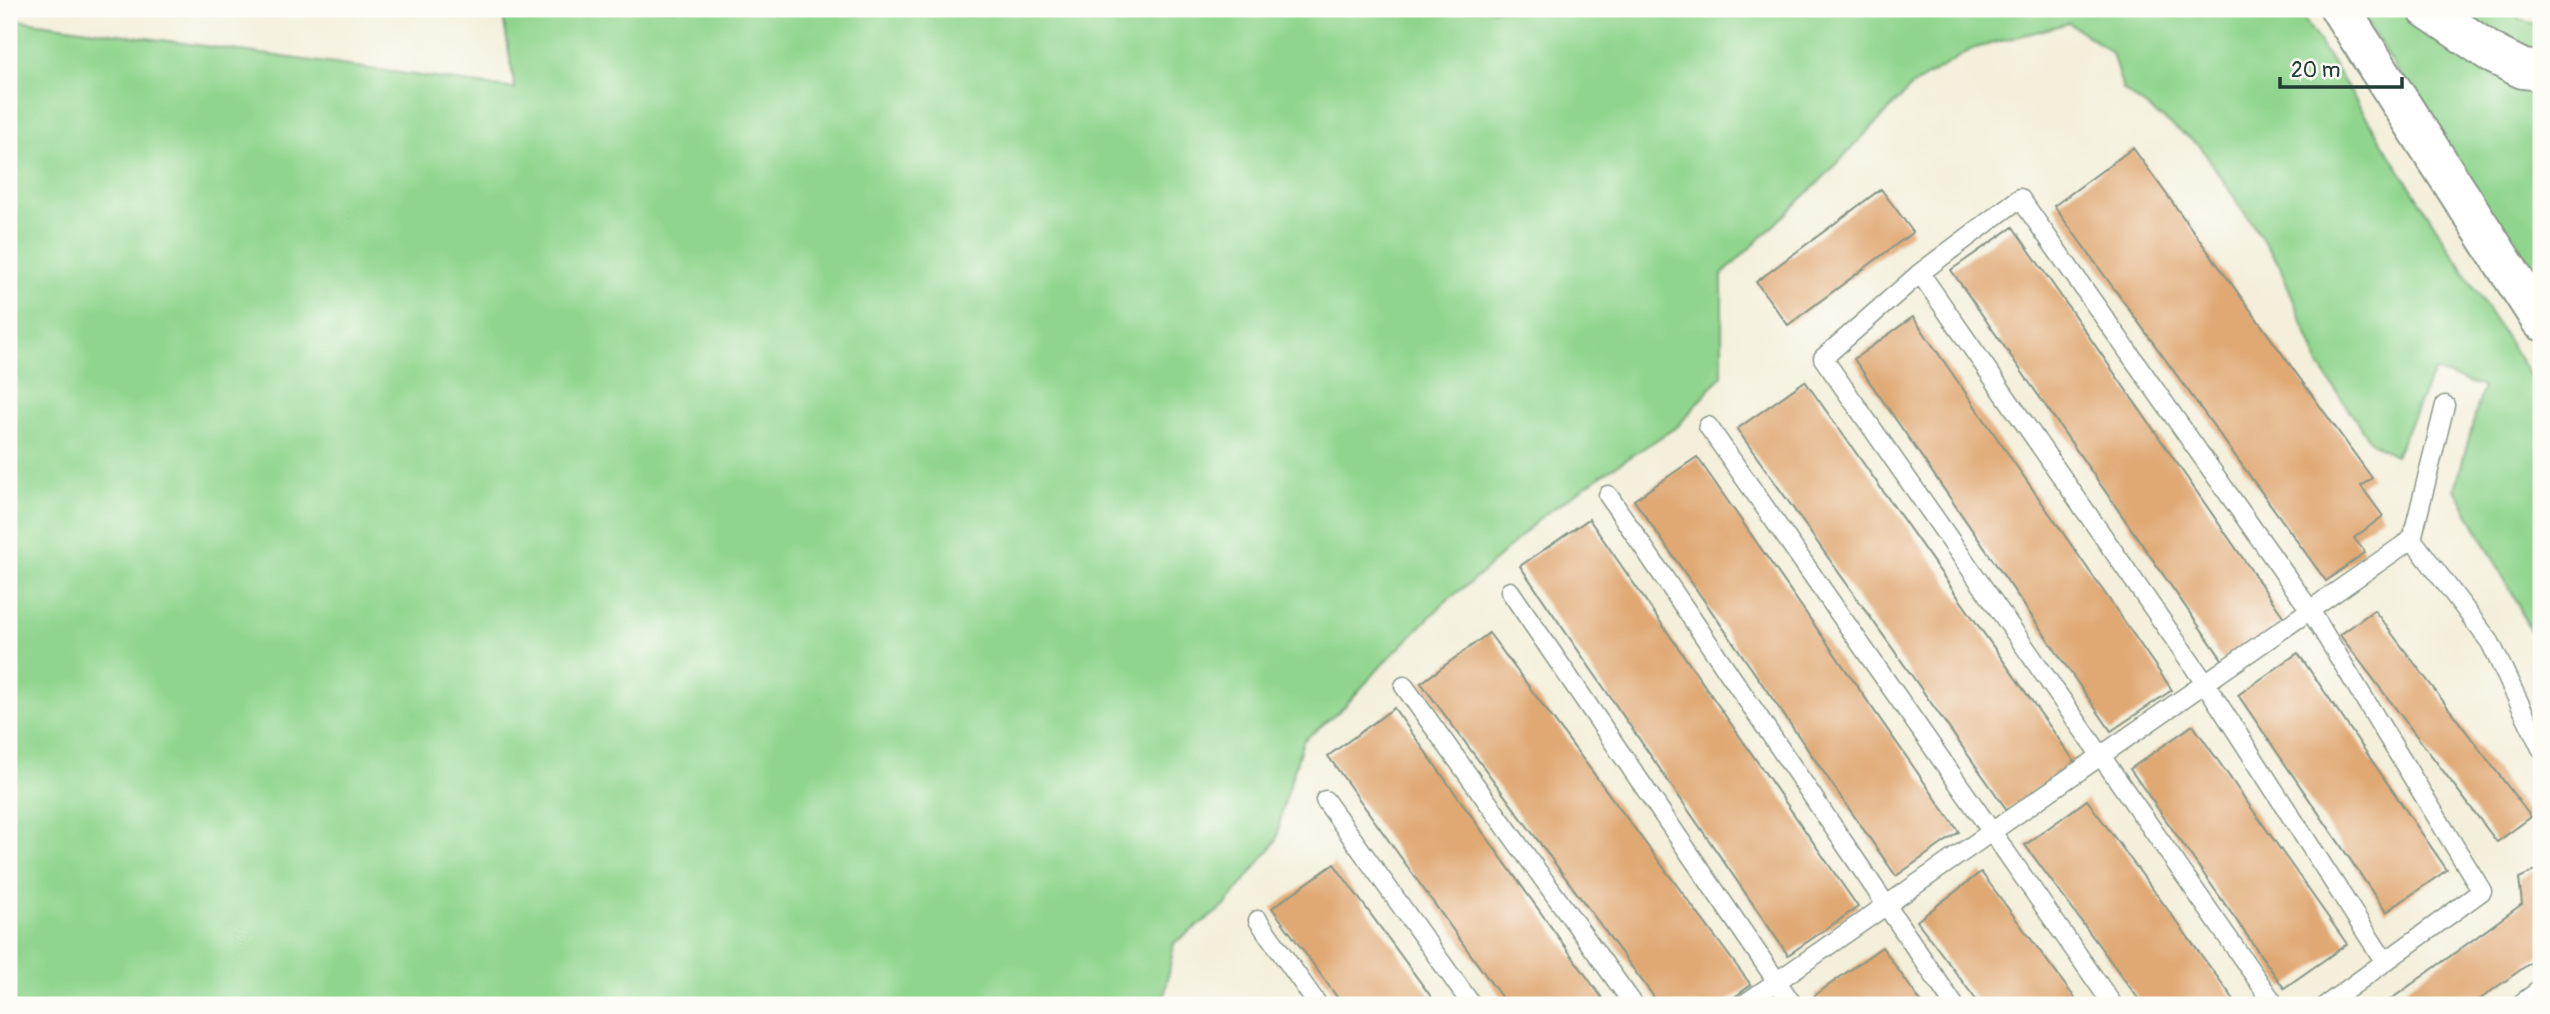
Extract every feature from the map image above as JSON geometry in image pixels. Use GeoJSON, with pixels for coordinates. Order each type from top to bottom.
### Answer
{"type":"FeatureCollection","features":[{"type":"Feature","properties":{"kind":"main road"},"geometry":{"type":"LineString","coordinates":[[2340,9],[2541,321]]}},
{"type":"Feature","properties":{"kind":"main road"},"geometry":{"type":"LineString","coordinates":[[2427,9],[2493,54],[2523,69],[2541,71]]}},
{"type":"Feature","properties":{"kind":"lane"},"geometry":{"type":"LineString","coordinates":[[2275,1005],[1823,358],[1920,272],[2020,198],[2310,610],[2482,891],[2326,1005]]}},
{"type":"Feature","properties":{"kind":"lane"},"geometry":{"type":"LineString","coordinates":[[1920,272],[2205,683],[2385,961]]}},
{"type":"Feature","properties":{"kind":"lane"},"geometry":{"type":"LineString","coordinates":[[1743,1005],[2412,539],[2445,405]]}},
{"type":"Feature","properties":{"kind":"lane"},"geometry":{"type":"LineString","coordinates":[[1708,426],[2113,1005]]}},
{"type":"Feature","properties":{"kind":"lane"},"geometry":{"type":"LineString","coordinates":[[1608,495],[1954,1005]]}},
{"type":"Feature","properties":{"kind":"lane"},"geometry":{"type":"LineString","coordinates":[[2412,539],[2490,642],[2541,748]]}},
{"type":"Feature","properties":{"kind":"lane"},"geometry":{"type":"LineString","coordinates":[[1510,591],[1793,1005]]}},
{"type":"Feature","properties":{"kind":"lane"},"geometry":{"type":"LineString","coordinates":[[1404,687],[1634,1005]]}},
{"type":"Feature","properties":{"kind":"lane"},"geometry":{"type":"LineString","coordinates":[[1325,800],[1472,1005]]}},
{"type":"Feature","properties":{"kind":"lane"},"geometry":{"type":"LineString","coordinates":[[1258,920],[1318,1005]]}},
{"type":"Feature","properties":{"kind":"lane"},"geometry":{"type":"LineString","coordinates":[[2519,1005],[2541,989]]}},
{"type":"Feature","properties":{"kind":"green space"},"geometry":{"type":"Polygon","coordinates":[[[502,9],[2298,9],[2541,393],[2541,656],[2518,604],[2455,489],[2483,387],[2434,371],[2395,456],[2370,441],[2320,367],[2279,264],[2200,146],[2123,90],[2112,53],[2069,23],[1972,49],[1913,85],[1818,183],[1722,275],[1722,375],[1678,426],[1540,518],[1482,573],[1444,603],[1344,707],[1303,741],[1282,810],[1277,840],[1224,907],[1174,943],[1164,999],[1156,1005],[9,1005],[9,19],[515,89],[502,9]]]}},
{"type":"Feature","properties":{"kind":"green space"},"geometry":{"type":"Polygon","coordinates":[[[2358,9],[2406,9],[2420,22],[2541,85],[2541,296],[2358,9]]]}},
{"type":"Feature","properties":{"kind":"green space"},"geometry":{"type":"Polygon","coordinates":[[[2451,9],[2522,9],[2519,20],[2541,25],[2541,56],[2530,54],[2451,9]]]}},
{"type":"Feature","properties":{"kind":"building"},"geometry":{"type":"Polygon","coordinates":[[[2133,148],[2372,478],[2361,486],[2383,516],[2354,538],[2365,552],[2326,581],[2054,206],[2133,148]]]}},
{"type":"Feature","properties":{"kind":"building"},"geometry":{"type":"Polygon","coordinates":[[[1881,189],[1913,232],[1788,325],[1756,282],[1881,189]]]}},
{"type":"Feature","properties":{"kind":"building"},"geometry":{"type":"Polygon","coordinates":[[[2013,227],[2285,619],[2224,662],[1951,270],[2013,227]]]}},
{"type":"Feature","properties":{"kind":"building"},"geometry":{"type":"Polygon","coordinates":[[[1913,317],[2172,690],[2111,731],[1854,359],[1913,317]]]}},
{"type":"Feature","properties":{"kind":"building"},"geometry":{"type":"Polygon","coordinates":[[[1805,381],[2075,762],[2007,810],[1737,429],[1805,381]]]}},
{"type":"Feature","properties":{"kind":"building"},"geometry":{"type":"Polygon","coordinates":[[[1697,457],[1959,832],[1896,876],[1634,500],[1697,457]]]}},
{"type":"Feature","properties":{"kind":"building"},"geometry":{"type":"Polygon","coordinates":[[[1589,519],[1858,907],[1788,955],[1520,566],[1589,519]]]}},
{"type":"Feature","properties":{"kind":"building"},"geometry":{"type":"Polygon","coordinates":[[[2374,610],[2531,817],[2497,842],[2340,635],[2374,610]]]}},
{"type":"Feature","properties":{"kind":"building"},"geometry":{"type":"Polygon","coordinates":[[[1489,633],[1751,985],[1723,1005],[1660,1005],[1421,683],[1489,633]]]}},
{"type":"Feature","properties":{"kind":"building"},"geometry":{"type":"Polygon","coordinates":[[[2298,653],[2447,870],[2386,912],[2238,695],[2298,653]]]}},
{"type":"Feature","properties":{"kind":"building"},"geometry":{"type":"Polygon","coordinates":[[[1394,708],[1607,1005],[1507,1005],[1328,756],[1394,708]]]}},
{"type":"Feature","properties":{"kind":"building"},"geometry":{"type":"Polygon","coordinates":[[[2193,725],[2347,944],[2284,988],[2130,769],[2193,725]]]}},
{"type":"Feature","properties":{"kind":"building"},"geometry":{"type":"Polygon","coordinates":[[[2087,800],[2238,1005],[2143,1005],[2025,845],[2087,800]]]}},
{"type":"Feature","properties":{"kind":"building"},"geometry":{"type":"Polygon","coordinates":[[[1334,864],[1437,1005],[1343,1005],[1272,908],[1334,864]]]}},
{"type":"Feature","properties":{"kind":"building"},"geometry":{"type":"Polygon","coordinates":[[[2541,868],[2541,955],[2472,1005],[2383,1005],[2522,904],[2519,878],[2541,868]]]}},
{"type":"Feature","properties":{"kind":"building"},"geometry":{"type":"Polygon","coordinates":[[[1981,872],[2080,1005],[1980,1005],[1917,921],[1981,872]]]}},
{"type":"Feature","properties":{"kind":"building"},"geometry":{"type":"Polygon","coordinates":[[[1882,947],[1923,1005],[1821,1005],[1814,996],[1882,947]]]}}]}
